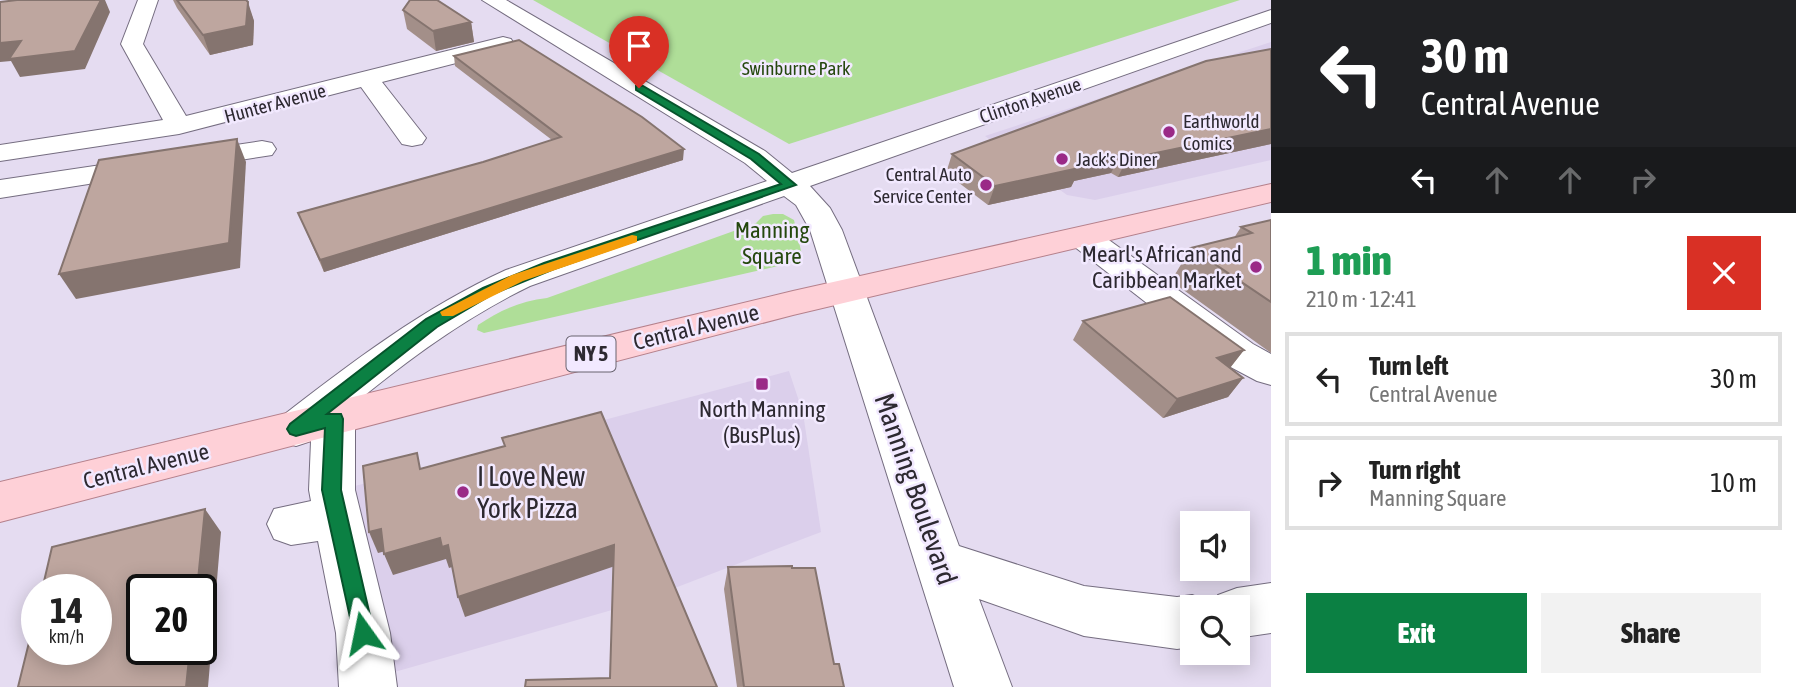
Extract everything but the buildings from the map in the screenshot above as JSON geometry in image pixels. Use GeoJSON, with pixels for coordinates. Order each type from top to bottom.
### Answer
{"type":"FeatureCollection","features":[{"type":"Feature","properties":{"kind":"main road","name":"Central Avenue"},"geometry":{"type":"LineString","coordinates":[[0,502],[793,303],[1271,193]]}},
{"type":"Feature","properties":{"kind":"street"},"geometry":{"type":"LineString","coordinates":[[148,0],[132,44],[179,127]]}},
{"type":"Feature","properties":{"kind":"street","name":"Manning Boulevard"},"geometry":{"type":"LineString","coordinates":[[492,0],[755,157],[790,185],[819,215],[848,291],[983,687]]}},
{"type":"Feature","properties":{"kind":"street","name":"Clinton Avenue"},"geometry":{"type":"LineString","coordinates":[[790,185],[1271,16]]}},
{"type":"Feature","properties":{"kind":"street","name":"Hunter Avenue"},"geometry":{"type":"LineString","coordinates":[[0,153],[179,127],[546,33]]}},
{"type":"Feature","properties":{"kind":"street"},"geometry":{"type":"LineString","coordinates":[[367,79],[412,138]]}},
{"type":"Feature","properties":{"kind":"street"},"geometry":{"type":"LineString","coordinates":[[0,188],[262,149]]}},
{"type":"Feature","properties":{"kind":"street"},"geometry":{"type":"LineString","coordinates":[[368,687],[363,633],[315,521],[332,490],[315,424],[431,323],[488,291],[549,266],[790,185]]}},
{"type":"Feature","properties":{"kind":"street"},"geometry":{"type":"LineString","coordinates":[[1083,237],[1239,354],[1271,371]]}},
{"type":"Feature","properties":{"kind":"street"},"geometry":{"type":"LineString","coordinates":[[941,563],[1084,611],[1180,623]]}},
{"type":"Feature","properties":{"kind":"street"},"geometry":{"type":"LineString","coordinates":[[1250,611],[1271,608]]}},
{"type":"Feature","properties":{"kind":"shaded area"},"geometry":{"type":"Polygon","coordinates":[[[1271,42],[1271,160],[1095,200],[1067,195],[985,136],[1271,42]]]}},
{"type":"Feature","properties":{"kind":"shaded area"},"geometry":{"type":"Polygon","coordinates":[[[789,371],[803,413],[821,532],[633,604],[384,675],[351,487],[789,371]]]}},
{"type":"Feature","properties":{"kind":"green space","name":"Swinburne Park"},"geometry":{"type":"Polygon","coordinates":[[[533,0],[1240,0],[789,144],[533,0]]]}},
{"type":"Feature","properties":{"kind":"green space","name":"Manning Square"},"geometry":{"type":"Polygon","coordinates":[[[783,214],[794,220],[802,255],[800,261],[484,333],[477,330],[478,325],[511,307],[547,298],[756,223],[763,216],[783,214]]]}},
{"type":"Feature","properties":{"kind":"slow traffic"},"geometry":{"type":"LineString","coordinates":[[448,312],[517,278],[632,239]]}},
{"type":"Feature","properties":{"kind":"place","name":"Earthworld Comics"},"geometry":{"type":"Point","coordinates":[1169,132]}},
{"type":"Feature","properties":{"kind":"place","name":"Jack's Diner"},"geometry":{"type":"Point","coordinates":[1062,159]}},
{"type":"Feature","properties":{"kind":"place","name":"Central Auto Service Center"},"geometry":{"type":"Point","coordinates":[986,185]}},
{"type":"Feature","properties":{"kind":"place","name":"Mearl's African and Caribbean Market"},"geometry":{"type":"Point","coordinates":[1256,267]}},
{"type":"Feature","properties":{"kind":"place","name":"North Manning (BusPlus)"},"geometry":{"type":"Point","coordinates":[762,384]}},
{"type":"Feature","properties":{"kind":"place","name":"I Love New York Pizza"},"geometry":{"type":"Point","coordinates":[463,492]}},
{"type":"Feature","properties":{"kind":"route"},"geometry":{"type":"LineString","coordinates":[[363,633],[332,490],[334,419],[296,429],[431,323],[488,291],[549,266],[790,185],[755,157],[639,88]]}}]}
